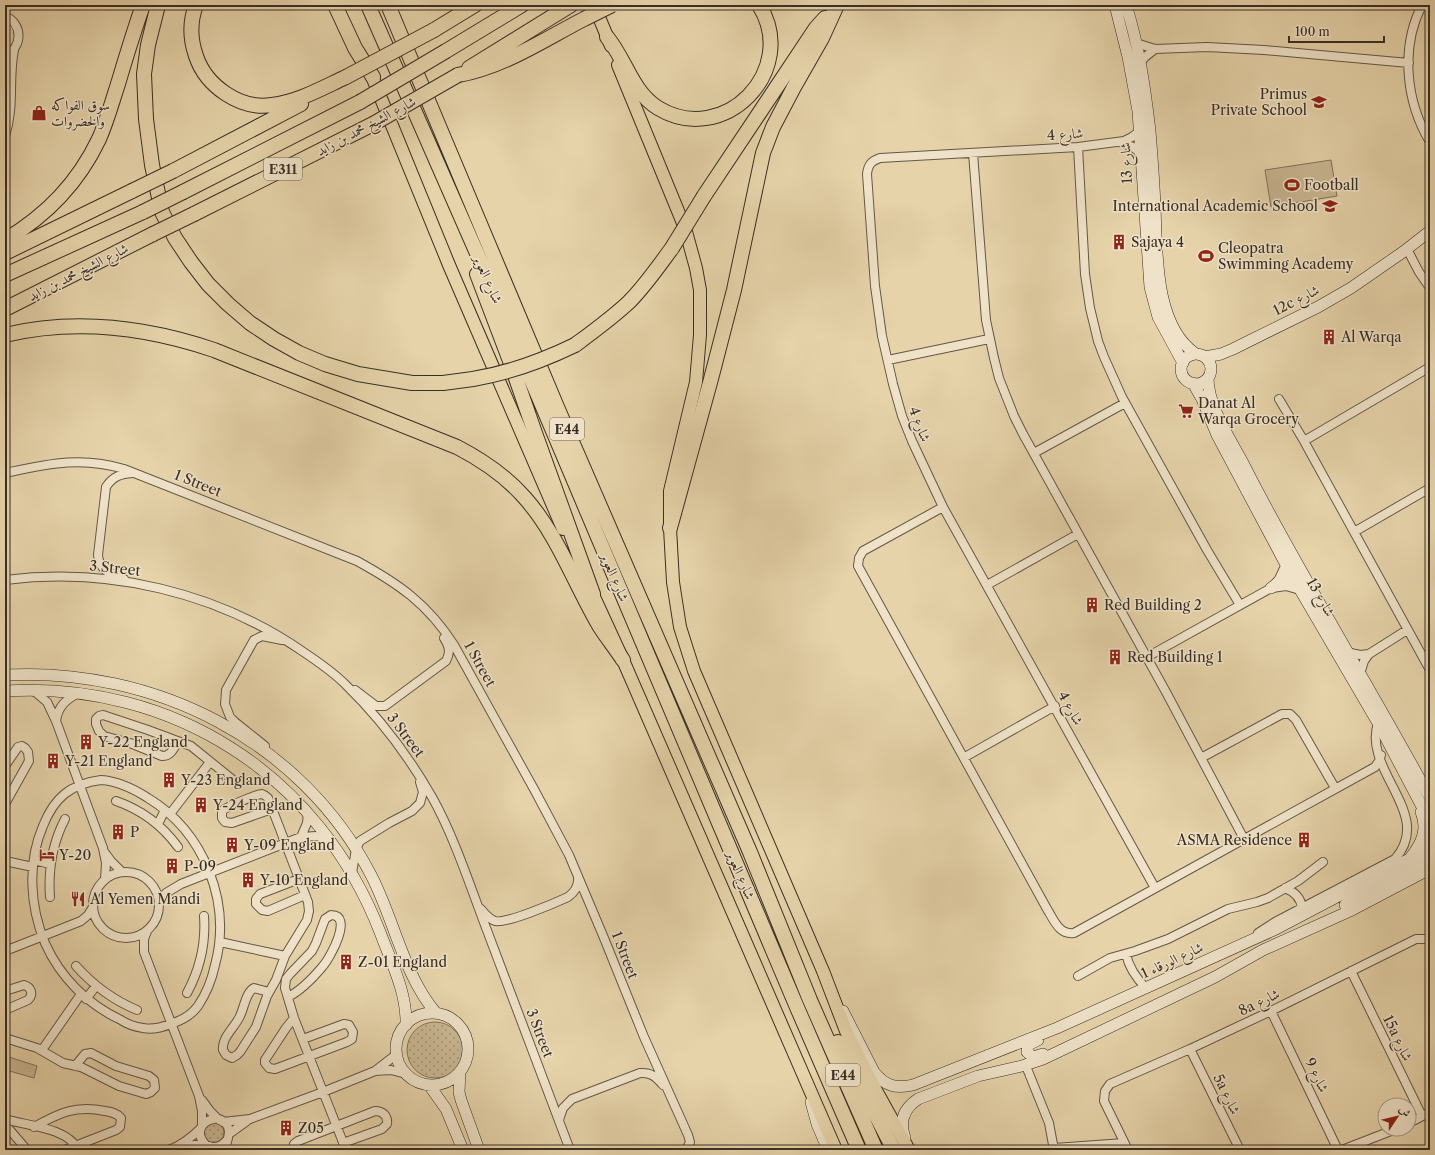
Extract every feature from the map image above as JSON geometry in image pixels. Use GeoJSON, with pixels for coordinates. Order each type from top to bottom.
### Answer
{"type":"FeatureCollection","features":[{"type":"Feature","properties":{"kind":"highway"},"geometry":{"type":"LineString","coordinates":[[5,240],[36,219],[54,203],[72,183],[87,161],[99,139],[109,114],[143,5]]}},
{"type":"Feature","properties":{"kind":"highway"},"geometry":{"type":"LineString","coordinates":[[158,5],[148,45],[144,74],[146,119],[152,166],[162,212],[179,244],[191,262],[208,284],[228,304],[250,323],[274,339],[325,364],[358,374],[412,383],[442,383],[473,379],[515,370],[575,345],[603,325],[629,302],[652,276],[672,248],[704,196],[816,28],[836,6]]}},
{"type":"Feature","properties":{"kind":"highway"},"geometry":{"type":"LineString","coordinates":[[196,5],[191,28],[192,43],[196,57],[211,80],[221,90],[234,98],[261,106],[272,106],[296,100],[346,77]]}},
{"type":"Feature","properties":{"kind":"highway"},"geometry":{"type":"LineString","coordinates":[[335,5],[355,48],[373,77]]}},
{"type":"Feature","properties":{"kind":"highway","name":"شارع العوير"},"geometry":{"type":"LineString","coordinates":[[368,5],[501,308],[796,1005],[859,1150]]}},
{"type":"Feature","properties":{"kind":"highway","name":"شارع العوير"},"geometry":{"type":"LineString","coordinates":[[388,5],[557,407],[750,852],[810,1000],[876,1150]]}},
{"type":"Feature","properties":{"kind":"highway"},"geometry":{"type":"LineString","coordinates":[[5,253],[173,171],[290,111],[346,77],[434,30],[475,5]]}},
{"type":"Feature","properties":{"kind":"highway","name":"شارع الشيخ محمد بن زايد"},"geometry":{"type":"LineString","coordinates":[[5,275],[142,212],[360,102],[522,5]]}},
{"type":"Feature","properties":{"kind":"highway","name":"شارع الشيخ محمد بن زايد"},"geometry":{"type":"LineString","coordinates":[[5,309],[373,124],[458,75],[571,5]]}},
{"type":"Feature","properties":{"kind":"highway"},"geometry":{"type":"LineString","coordinates":[[458,75],[479,71],[495,65],[612,5]]}},
{"type":"Feature","properties":{"kind":"highway"},"geometry":{"type":"LineString","coordinates":[[607,37],[620,56],[635,86],[657,108],[676,116],[686,118],[707,118],[722,114],[737,106],[751,95],[761,80],[770,58],[771,46],[768,22],[759,5]]}},
{"type":"Feature","properties":{"kind":"highway"},"geometry":{"type":"LineString","coordinates":[[670,528],[734,290],[763,153],[773,128],[822,38],[836,6]]}},
{"type":"Feature","properties":{"kind":"highway"},"geometry":{"type":"LineString","coordinates":[[452,198],[480,284],[510,361],[593,594]]}},
{"type":"Feature","properties":{"kind":"highway"},"geometry":{"type":"LineString","coordinates":[[5,336],[46,328],[81,326],[129,329],[174,337],[208,347],[234,357],[457,447],[486,463],[513,485],[536,512],[555,541],[600,627],[623,660]]}},
{"type":"Feature","properties":{"kind":"highway"},"geometry":{"type":"LineString","coordinates":[[810,1000],[832,1029],[894,1150]]}},
{"type":"Feature","properties":{"kind":"main road"},"geometry":{"type":"LineString","coordinates":[[342,5],[373,77],[449,265],[542,481],[623,660],[836,1150]]}},
{"type":"Feature","properties":{"kind":"main road"},"geometry":{"type":"LineString","coordinates":[[594,5],[685,228],[696,268],[700,290],[700,328],[696,382],[670,491],[670,528],[674,582],[680,627],[694,671],[823,971],[846,1031],[873,1085],[909,1150]]}},
{"type":"Feature","properties":{"kind":"street","name":"شارع 13"},"geometry":{"type":"LineString","coordinates":[[1115,5],[1131,73],[1138,111],[1150,287],[1160,322],[1183,363]]}},
{"type":"Feature","properties":{"kind":"street","name":"شارع 13"},"geometry":{"type":"LineString","coordinates":[[1126,5],[1140,63],[1150,130],[1158,266],[1162,294],[1167,312],[1176,333],[1183,343],[1200,355]]}},
{"type":"Feature","properties":{"kind":"street"},"geometry":{"type":"LineString","coordinates":[[1422,5],[1414,26],[1410,44],[1409,77],[1418,117],[1430,142]]}},
{"type":"Feature","properties":{"kind":"street"},"geometry":{"type":"LineString","coordinates":[[5,16],[11,19],[18,28],[19,40],[14,50],[11,74],[12,102],[5,136]]}},
{"type":"Feature","properties":{"kind":"street"},"geometry":{"type":"LineString","coordinates":[[1136,43],[1155,49],[1207,47],[1244,49],[1409,63]]}},
{"type":"Feature","properties":{"kind":"street"},"geometry":{"type":"LineString","coordinates":[[1140,63],[1155,49]]}},
{"type":"Feature","properties":{"kind":"street"},"geometry":{"type":"LineString","coordinates":[[5,56],[14,50]]}},
{"type":"Feature","properties":{"kind":"street","name":"شارع 4"},"geometry":{"type":"LineString","coordinates":[[1140,131],[1132,137],[1119,142],[1078,147],[880,158],[870,163],[868,168],[872,261],[878,311],[893,384],[904,422],[920,460],[943,507],[1155,888]]}},
{"type":"Feature","properties":{"kind":"street"},"geometry":{"type":"LineString","coordinates":[[1119,142],[1133,147],[1141,154]]}},
{"type":"Feature","properties":{"kind":"street"},"geometry":{"type":"LineString","coordinates":[[1078,147],[1085,274],[1090,308],[1104,357],[1126,403],[1207,550],[1240,605]]}},
{"type":"Feature","properties":{"kind":"street"},"geometry":{"type":"LineString","coordinates":[[973,153],[984,302],[989,339],[1006,397],[1023,434],[1147,657],[1244,839]]}},
{"type":"Feature","properties":{"kind":"street","name":"12c شارع"},"geometry":{"type":"LineString","coordinates":[[1200,355],[1231,350],[1325,303],[1351,288],[1405,251],[1430,231]]}},
{"type":"Feature","properties":{"kind":"street"},"geometry":{"type":"LineString","coordinates":[[1405,251],[1430,288]]}},
{"type":"Feature","properties":{"kind":"street"},"geometry":{"type":"LineString","coordinates":[[888,360],[989,339]]}},
{"type":"Feature","properties":{"kind":"street","name":"12c شارع"},"geometry":{"type":"LineString","coordinates":[[1210,373],[1231,350]]}},
{"type":"Feature","properties":{"kind":"street"},"geometry":{"type":"LineString","coordinates":[[1200,355],[1209,362],[1210,373],[1201,383],[1193,383],[1184,377],[1182,370],[1183,363],[1188,356],[1200,355]]}},
{"type":"Feature","properties":{"kind":"street"},"geometry":{"type":"LineString","coordinates":[[1304,441],[1430,367]]}},
{"type":"Feature","properties":{"kind":"street","name":"شارع 13"},"geometry":{"type":"LineString","coordinates":[[1210,373],[1210,394],[1217,412],[1346,652],[1429,794]]}},
{"type":"Feature","properties":{"kind":"street","name":"شارع 13"},"geometry":{"type":"LineString","coordinates":[[1193,383],[1202,399],[1223,446],[1292,576],[1378,723],[1412,797],[1430,822]]}},
{"type":"Feature","properties":{"kind":"street"},"geometry":{"type":"LineString","coordinates":[[1279,399],[1304,441],[1430,670]]}},
{"type":"Feature","properties":{"kind":"street"},"geometry":{"type":"LineString","coordinates":[[1034,453],[1126,403]]}},
{"type":"Feature","properties":{"kind":"street","name":"1 Street"},"geometry":{"type":"LineString","coordinates":[[5,473],[54,463],[78,461],[107,464],[135,473],[357,561],[389,579],[425,608],[450,638],[476,683],[556,830],[578,875],[644,1037],[690,1139],[689,1146],[686,1150]]}},
{"type":"Feature","properties":{"kind":"street"},"geometry":{"type":"LineString","coordinates":[[135,473],[118,475],[113,478],[106,487],[98,555],[99,563],[108,573],[137,583]]}},
{"type":"Feature","properties":{"kind":"street"},"geometry":{"type":"LineString","coordinates":[[1354,532],[1430,488]]}},
{"type":"Feature","properties":{"kind":"street"},"geometry":{"type":"LineString","coordinates":[[943,507],[863,552],[858,558],[858,566],[965,757],[1047,909],[1059,929],[1064,932],[1069,934],[1074,933],[1375,767],[1382,767],[1391,772]]}},
{"type":"Feature","properties":{"kind":"street"},"geometry":{"type":"LineString","coordinates":[[987,585],[1078,534]]}},
{"type":"Feature","properties":{"kind":"street"},"geometry":{"type":"LineString","coordinates":[[1271,588],[1279,579],[1286,564]]}},
{"type":"Feature","properties":{"kind":"street"},"geometry":{"type":"LineString","coordinates":[[1147,657],[1271,588],[1285,578],[1292,576],[1303,581],[1318,607],[1327,616]]}},
{"type":"Feature","properties":{"kind":"street","name":"3 Street"},"geometry":{"type":"LineString","coordinates":[[5,580],[54,577],[90,578],[137,583],[168,589],[216,605],[252,621],[290,642],[344,683],[387,730],[414,768],[447,827],[570,1150]]}},
{"type":"Feature","properties":{"kind":"street"},"geometry":{"type":"LineString","coordinates":[[1271,588],[1286,586],[1300,590]]}},
{"type":"Feature","properties":{"kind":"street"},"geometry":{"type":"LineString","coordinates":[[344,683],[376,706],[382,707],[388,705],[410,686],[448,658],[449,646],[435,620]]}},
{"type":"Feature","properties":{"kind":"street"},"geometry":{"type":"LineString","coordinates":[[1360,674],[1364,661],[1369,654],[1408,630]]}},
{"type":"Feature","properties":{"kind":"street"},"geometry":{"type":"LineString","coordinates":[[290,642],[262,636],[254,640],[229,681],[225,697],[227,711],[235,722],[263,744],[320,800],[344,831],[378,888],[415,982],[428,1004],[436,1013]]}},
{"type":"Feature","properties":{"kind":"street"},"geometry":{"type":"LineString","coordinates":[[1346,652],[1360,655],[1369,654]]}},
{"type":"Feature","properties":{"kind":"street"},"geometry":{"type":"LineString","coordinates":[[5,675],[40,675],[86,679],[117,684],[152,693],[187,706],[231,728],[258,745],[283,764]]}},
{"type":"Feature","properties":{"kind":"street"},"geometry":{"type":"LineString","coordinates":[[5,691],[31,690],[78,693],[112,699],[146,708],[178,720],[205,733],[232,748],[257,766],[285,790],[308,813],[330,840],[352,874],[374,917],[401,988],[406,1008],[406,1025]]}},
{"type":"Feature","properties":{"kind":"street"},"geometry":{"type":"LineString","coordinates":[[31,690],[40,695],[47,702],[56,721],[103,848],[106,864],[105,879]]}},
{"type":"Feature","properties":{"kind":"street"},"geometry":{"type":"LineString","coordinates":[[56,721],[58,712],[62,705],[78,693]]}},
{"type":"Feature","properties":{"kind":"street"},"geometry":{"type":"LineString","coordinates":[[965,757],[1055,706]]}},
{"type":"Feature","properties":{"kind":"street"},"geometry":{"type":"LineString","coordinates":[[1201,758],[1282,714],[1290,714],[1296,720],[1335,788]]}},
{"type":"Feature","properties":{"kind":"street"},"geometry":{"type":"LineString","coordinates":[[178,742],[170,753],[162,756],[130,743],[104,736],[99,731],[96,724],[96,719],[103,715],[148,730],[178,742],[196,750],[238,784]]}},
{"type":"Feature","properties":{"kind":"street"},"geometry":{"type":"LineString","coordinates":[[1378,723],[1375,736],[1381,755],[1391,772],[1417,804],[1423,818],[1424,832],[1419,847],[1408,860]]}},
{"type":"Feature","properties":{"kind":"street"},"geometry":{"type":"LineString","coordinates":[[5,766],[18,747],[22,746],[25,748],[28,755],[28,763],[5,804]]}},
{"type":"Feature","properties":{"kind":"street"},"geometry":{"type":"LineString","coordinates":[[1375,767],[1381,755]]}},
{"type":"Feature","properties":{"kind":"street"},"geometry":{"type":"LineString","coordinates":[[158,824],[210,762]]}},
{"type":"Feature","properties":{"kind":"street"},"geometry":{"type":"LineString","coordinates":[[352,874],[356,849],[360,841],[412,811],[420,803],[422,788],[414,768]]}},
{"type":"Feature","properties":{"kind":"street"},"geometry":{"type":"LineString","coordinates":[[101,780],[115,782],[138,792],[168,812],[180,823],[193,841],[210,872],[218,906],[219,945],[210,983],[199,1004],[190,1014],[172,1024],[153,1029],[140,1028],[112,1016],[84,996],[59,967],[43,936],[37,919],[34,901],[34,864],[38,840],[49,812],[63,794],[80,785],[101,780]]}},
{"type":"Feature","properties":{"kind":"street"},"geometry":{"type":"LineString","coordinates":[[269,992],[254,988],[249,992],[240,1016],[223,1044],[223,1050],[229,1057],[234,1057],[240,1052],[256,1027],[285,956],[308,916],[309,907],[305,895],[284,844],[272,809],[268,798],[264,795],[260,795],[226,807],[222,811],[222,816],[225,822],[232,823],[272,809]]}},
{"type":"Feature","properties":{"kind":"street"},"geometry":{"type":"LineString","coordinates":[[116,801],[134,808],[158,824],[178,847]]}},
{"type":"Feature","properties":{"kind":"street"},"geometry":{"type":"LineString","coordinates":[[1252,939],[1269,926],[1386,865],[1408,849],[1413,842],[1416,828],[1413,808]]}},
{"type":"Feature","properties":{"kind":"street"},"geometry":{"type":"LineString","coordinates":[[301,837],[307,823],[308,813]]}},
{"type":"Feature","properties":{"kind":"street"},"geometry":{"type":"LineString","coordinates":[[50,897],[50,864],[55,842],[65,819]]}},
{"type":"Feature","properties":{"kind":"street"},"geometry":{"type":"LineString","coordinates":[[159,902],[166,893],[181,884],[301,837],[316,836],[330,840]]}},
{"type":"Feature","properties":{"kind":"street"},"geometry":{"type":"LineString","coordinates":[[103,848],[122,872]]}},
{"type":"Feature","properties":{"kind":"street","name":"شارع الورقاء 1"},"geometry":{"type":"LineString","coordinates":[[823,971],[874,1072],[881,1081],[896,1087],[908,1087],[1057,1028],[1295,920],[1430,848]]}},
{"type":"Feature","properties":{"kind":"street"},"geometry":{"type":"LineString","coordinates":[[1319,924],[1345,905],[1430,859]]}},
{"type":"Feature","properties":{"kind":"street"},"geometry":{"type":"LineString","coordinates":[[5,861],[50,864]]}},
{"type":"Feature","properties":{"kind":"street"},"geometry":{"type":"LineString","coordinates":[[1078,976],[1110,958],[1168,939],[1228,909],[1263,900],[1298,881],[1323,862]]}},
{"type":"Feature","properties":{"kind":"street"},"geometry":{"type":"LineString","coordinates":[[909,1150],[902,1129],[903,1119],[910,1106],[922,1097],[978,1076],[1030,1064],[1215,977],[1264,950],[1352,910],[1430,869]]}},
{"type":"Feature","properties":{"kind":"street"},"geometry":{"type":"LineString","coordinates":[[147,931],[129,938],[121,938],[112,936],[99,925],[95,917],[93,907],[94,897],[98,887],[105,879],[113,874],[122,872],[138,874],[151,883],[161,887],[181,884]]}},
{"type":"Feature","properties":{"kind":"street"},"geometry":{"type":"LineString","coordinates":[[1417,876],[1430,874]]}},
{"type":"Feature","properties":{"kind":"street"},"geometry":{"type":"LineString","coordinates":[[478,906],[492,920],[503,922],[568,897],[576,890],[579,880],[578,875]]}},
{"type":"Feature","properties":{"kind":"street"},"geometry":{"type":"LineString","coordinates":[[299,879],[260,894],[256,899],[256,904],[262,910],[268,911],[305,895]]}},
{"type":"Feature","properties":{"kind":"street"},"geometry":{"type":"LineString","coordinates":[[151,883],[158,895],[158,914],[156,920],[147,931],[144,939],[144,952],[199,1096],[202,1111],[201,1139],[211,1148]]}},
{"type":"Feature","properties":{"kind":"street"},"geometry":{"type":"LineString","coordinates":[[1285,888],[1296,894],[1302,908]]}},
{"type":"Feature","properties":{"kind":"street"},"geometry":{"type":"LineString","coordinates":[[5,950],[81,921],[88,915],[93,907]]}},
{"type":"Feature","properties":{"kind":"street"},"geometry":{"type":"LineString","coordinates":[[288,997],[305,986],[323,967],[330,956],[342,925],[340,918],[337,916],[331,915],[325,918],[312,951],[288,976],[285,985],[288,997],[294,1018],[310,1057],[323,1092],[337,1126],[345,1147],[382,1129],[387,1124],[386,1117],[382,1112],[375,1111],[337,1126],[296,1142],[293,1146],[294,1150]]}},
{"type":"Feature","properties":{"kind":"street"},"geometry":{"type":"LineString","coordinates":[[187,993],[197,973],[204,946],[204,916]]}},
{"type":"Feature","properties":{"kind":"street"},"geometry":{"type":"LineString","coordinates":[[81,921],[99,925]]}},
{"type":"Feature","properties":{"kind":"street"},"geometry":{"type":"LineString","coordinates":[[129,938],[144,952]]}},
{"type":"Feature","properties":{"kind":"street","name":"8a شارع"},"geometry":{"type":"LineString","coordinates":[[1126,1146],[1106,1106],[1104,1096],[1107,1087],[1114,1082],[1190,1049],[1271,1011],[1416,939],[1428,940]]}},
{"type":"Feature","properties":{"kind":"street"},"geometry":{"type":"LineString","coordinates":[[204,946],[219,945],[285,956]]}},
{"type":"Feature","properties":{"kind":"street"},"geometry":{"type":"LineString","coordinates":[[1126,954],[1131,969],[1146,988]]}},
{"type":"Feature","properties":{"kind":"street"},"geometry":{"type":"LineString","coordinates":[[76,966],[96,986],[115,999],[137,1010]]}},
{"type":"Feature","properties":{"kind":"street","name":"15a شارع"},"geometry":{"type":"LineString","coordinates":[[1351,971],[1422,1116]]}},
{"type":"Feature","properties":{"kind":"street"},"geometry":{"type":"LineString","coordinates":[[5,991],[24,985],[29,987],[31,992],[28,1000],[5,1010]]}},
{"type":"Feature","properties":{"kind":"street"},"geometry":{"type":"LineString","coordinates":[[42,1050],[84,996],[96,986]]}},
{"type":"Feature","properties":{"kind":"street","name":"شارع 9"},"geometry":{"type":"LineString","coordinates":[[1271,1011],[1338,1150]]}},
{"type":"Feature","properties":{"kind":"street"},"geometry":{"type":"LineString","coordinates":[[375,1071],[391,1070],[406,1074],[417,1081],[429,1085],[444,1083],[453,1079],[460,1072],[468,1055],[468,1042],[463,1030],[449,1017],[436,1013],[418,1016],[406,1025],[398,1040],[397,1054],[400,1065],[406,1074]]}},
{"type":"Feature","properties":{"kind":"street"},"geometry":{"type":"LineString","coordinates":[[294,1018],[267,1057],[265,1063],[266,1066],[272,1069],[310,1057],[350,1041],[353,1036],[353,1030],[344,1024],[303,1040]]}},
{"type":"Feature","properties":{"kind":"street"},"geometry":{"type":"LineString","coordinates":[[1057,1028],[1051,1034],[1030,1044],[1027,1050],[1030,1056],[1035,1057],[1058,1051]]}},
{"type":"Feature","properties":{"kind":"street"},"geometry":{"type":"LineString","coordinates":[[5,1038],[42,1050],[64,1063],[84,1069],[107,1081],[143,1094],[151,1092],[155,1088],[155,1082],[150,1076],[116,1066],[91,1053],[85,1054],[75,1066]]}},
{"type":"Feature","properties":{"kind":"street","name":"5a شارع"},"geometry":{"type":"LineString","coordinates":[[1190,1049],[1240,1150]]}},
{"type":"Feature","properties":{"kind":"street"},"geometry":{"type":"LineString","coordinates":[[180,1146],[208,1120],[212,1119],[221,1121],[250,1119],[375,1071],[397,1054]]}},
{"type":"Feature","properties":{"kind":"street"},"geometry":{"type":"LineString","coordinates":[[1028,1071],[1049,1123],[1054,1149],[1126,1146]]}},
{"type":"Feature","properties":{"kind":"street"},"geometry":{"type":"LineString","coordinates":[[460,1072],[459,1092],[479,1150]]}},
{"type":"Feature","properties":{"kind":"street"},"geometry":{"type":"LineString","coordinates":[[559,1120],[563,1108],[572,1099],[640,1073],[648,1073],[652,1075],[667,1090]]}},
{"type":"Feature","properties":{"kind":"street"},"geometry":{"type":"LineString","coordinates":[[429,1085],[446,1109],[462,1150]]}},
{"type":"Feature","properties":{"kind":"street"},"geometry":{"type":"LineString","coordinates":[[810,1088],[814,1115],[828,1150]]}},
{"type":"Feature","properties":{"kind":"street"},"geometry":{"type":"LineString","coordinates":[[199,1096],[210,1111],[228,1127],[228,1137],[225,1150]]}},
{"type":"Feature","properties":{"kind":"street"},"geometry":{"type":"LineString","coordinates":[[34,1127],[61,1112],[75,1109],[97,1109],[111,1112],[119,1116],[122,1121],[118,1129],[78,1148],[65,1150]]}},
{"type":"Feature","properties":{"kind":"street"},"geometry":{"type":"LineString","coordinates":[[1417,1119],[1430,1112]]}},
{"type":"Feature","properties":{"kind":"street"},"geometry":{"type":"LineString","coordinates":[[5,1119],[59,1133],[70,1140],[78,1148]]}},
{"type":"Feature","properties":{"kind":"street"},"geometry":{"type":"LineString","coordinates":[[169,1150],[180,1146],[196,1145],[211,1148],[220,1146],[228,1137],[250,1119]]}},
{"type":"Feature","properties":{"kind":"street"},"geometry":{"type":"LineString","coordinates":[[5,1127],[10,1129],[27,1150]]}},
{"type":"Feature","properties":{"kind":"street"},"geometry":{"type":"LineString","coordinates":[[1342,1150],[1377,1136]]}},
{"type":"Feature","properties":{"kind":"shaded area","name":"Football"},"geometry":{"type":"Polygon","coordinates":[[[1331,160],[1337,196],[1271,207],[1265,170],[1331,160]]]}},
{"type":"Feature","properties":{"kind":"shaded area"},"geometry":{"type":"Polygon","coordinates":[[[430,1022],[440,1022],[455,1030],[461,1039],[463,1050],[461,1061],[455,1070],[440,1078],[430,1078],[419,1073],[412,1066],[407,1055],[407,1045],[412,1034],[419,1027],[430,1022]]]}},
{"type":"Feature","properties":{"kind":"shaded area"},"geometry":{"type":"Polygon","coordinates":[[[9,1057],[37,1066],[34,1078],[6,1070],[9,1057]]]}},
{"type":"Feature","properties":{"kind":"shaded area"},"geometry":{"type":"Polygon","coordinates":[[[214,1123],[221,1126],[224,1133],[221,1140],[214,1143],[207,1140],[204,1133],[207,1126],[214,1123]]]}},
{"type":"Feature","properties":{"kind":"place","name":"Primus Private School"},"geometry":{"type":"Point","coordinates":[1319,102]}},
{"type":"Feature","properties":{"kind":"place","name":"سوق الفواكه والخضروات"},"geometry":{"type":"Point","coordinates":[39,113]}},
{"type":"Feature","properties":{"kind":"place","name":"Football"},"geometry":{"type":"Point","coordinates":[1292,185]}},
{"type":"Feature","properties":{"kind":"place","name":"International Academic School"},"geometry":{"type":"Point","coordinates":[1330,206]}},
{"type":"Feature","properties":{"kind":"place","name":"Sajaya 4"},"geometry":{"type":"Point","coordinates":[1119,242]}},
{"type":"Feature","properties":{"kind":"place","name":"Cleopatra Swimming Academy"},"geometry":{"type":"Point","coordinates":[1206,256]}},
{"type":"Feature","properties":{"kind":"place","name":"Al Warqa"},"geometry":{"type":"Point","coordinates":[1329,337]}},
{"type":"Feature","properties":{"kind":"place","name":"Danat Al Warqa Grocery"},"geometry":{"type":"Point","coordinates":[1186,411]}},
{"type":"Feature","properties":{"kind":"place","name":"Red Building 2"},"geometry":{"type":"Point","coordinates":[1092,605]}},
{"type":"Feature","properties":{"kind":"place","name":"Red Building 1"},"geometry":{"type":"Point","coordinates":[1115,657]}},
{"type":"Feature","properties":{"kind":"place","name":"Y-22 England"},"geometry":{"type":"Point","coordinates":[86,742]}},
{"type":"Feature","properties":{"kind":"place","name":"Y-21 England"},"geometry":{"type":"Point","coordinates":[53,761]}},
{"type":"Feature","properties":{"kind":"place","name":"Y-23 England"},"geometry":{"type":"Point","coordinates":[169,780]}},
{"type":"Feature","properties":{"kind":"place","name":"Y-24 England"},"geometry":{"type":"Point","coordinates":[201,805]}},
{"type":"Feature","properties":{"kind":"place","name":"P"},"geometry":{"type":"Point","coordinates":[118,832]}},
{"type":"Feature","properties":{"kind":"place","name":"ASMA Residence"},"geometry":{"type":"Point","coordinates":[1304,840]}},
{"type":"Feature","properties":{"kind":"place","name":"Y-09 England"},"geometry":{"type":"Point","coordinates":[232,845]}},
{"type":"Feature","properties":{"kind":"place","name":"Y-20"},"geometry":{"type":"Point","coordinates":[47,855]}},
{"type":"Feature","properties":{"kind":"place","name":"P-09"},"geometry":{"type":"Point","coordinates":[172,866]}},
{"type":"Feature","properties":{"kind":"place","name":"Y-10 England"},"geometry":{"type":"Point","coordinates":[248,880]}},
{"type":"Feature","properties":{"kind":"place","name":"Al Yemen Mandi"},"geometry":{"type":"Point","coordinates":[78,899]}},
{"type":"Feature","properties":{"kind":"place","name":"Z-01 England"},"geometry":{"type":"Point","coordinates":[346,962]}},
{"type":"Feature","properties":{"kind":"place","name":"Z05"},"geometry":{"type":"Point","coordinates":[286,1128]}}]}
